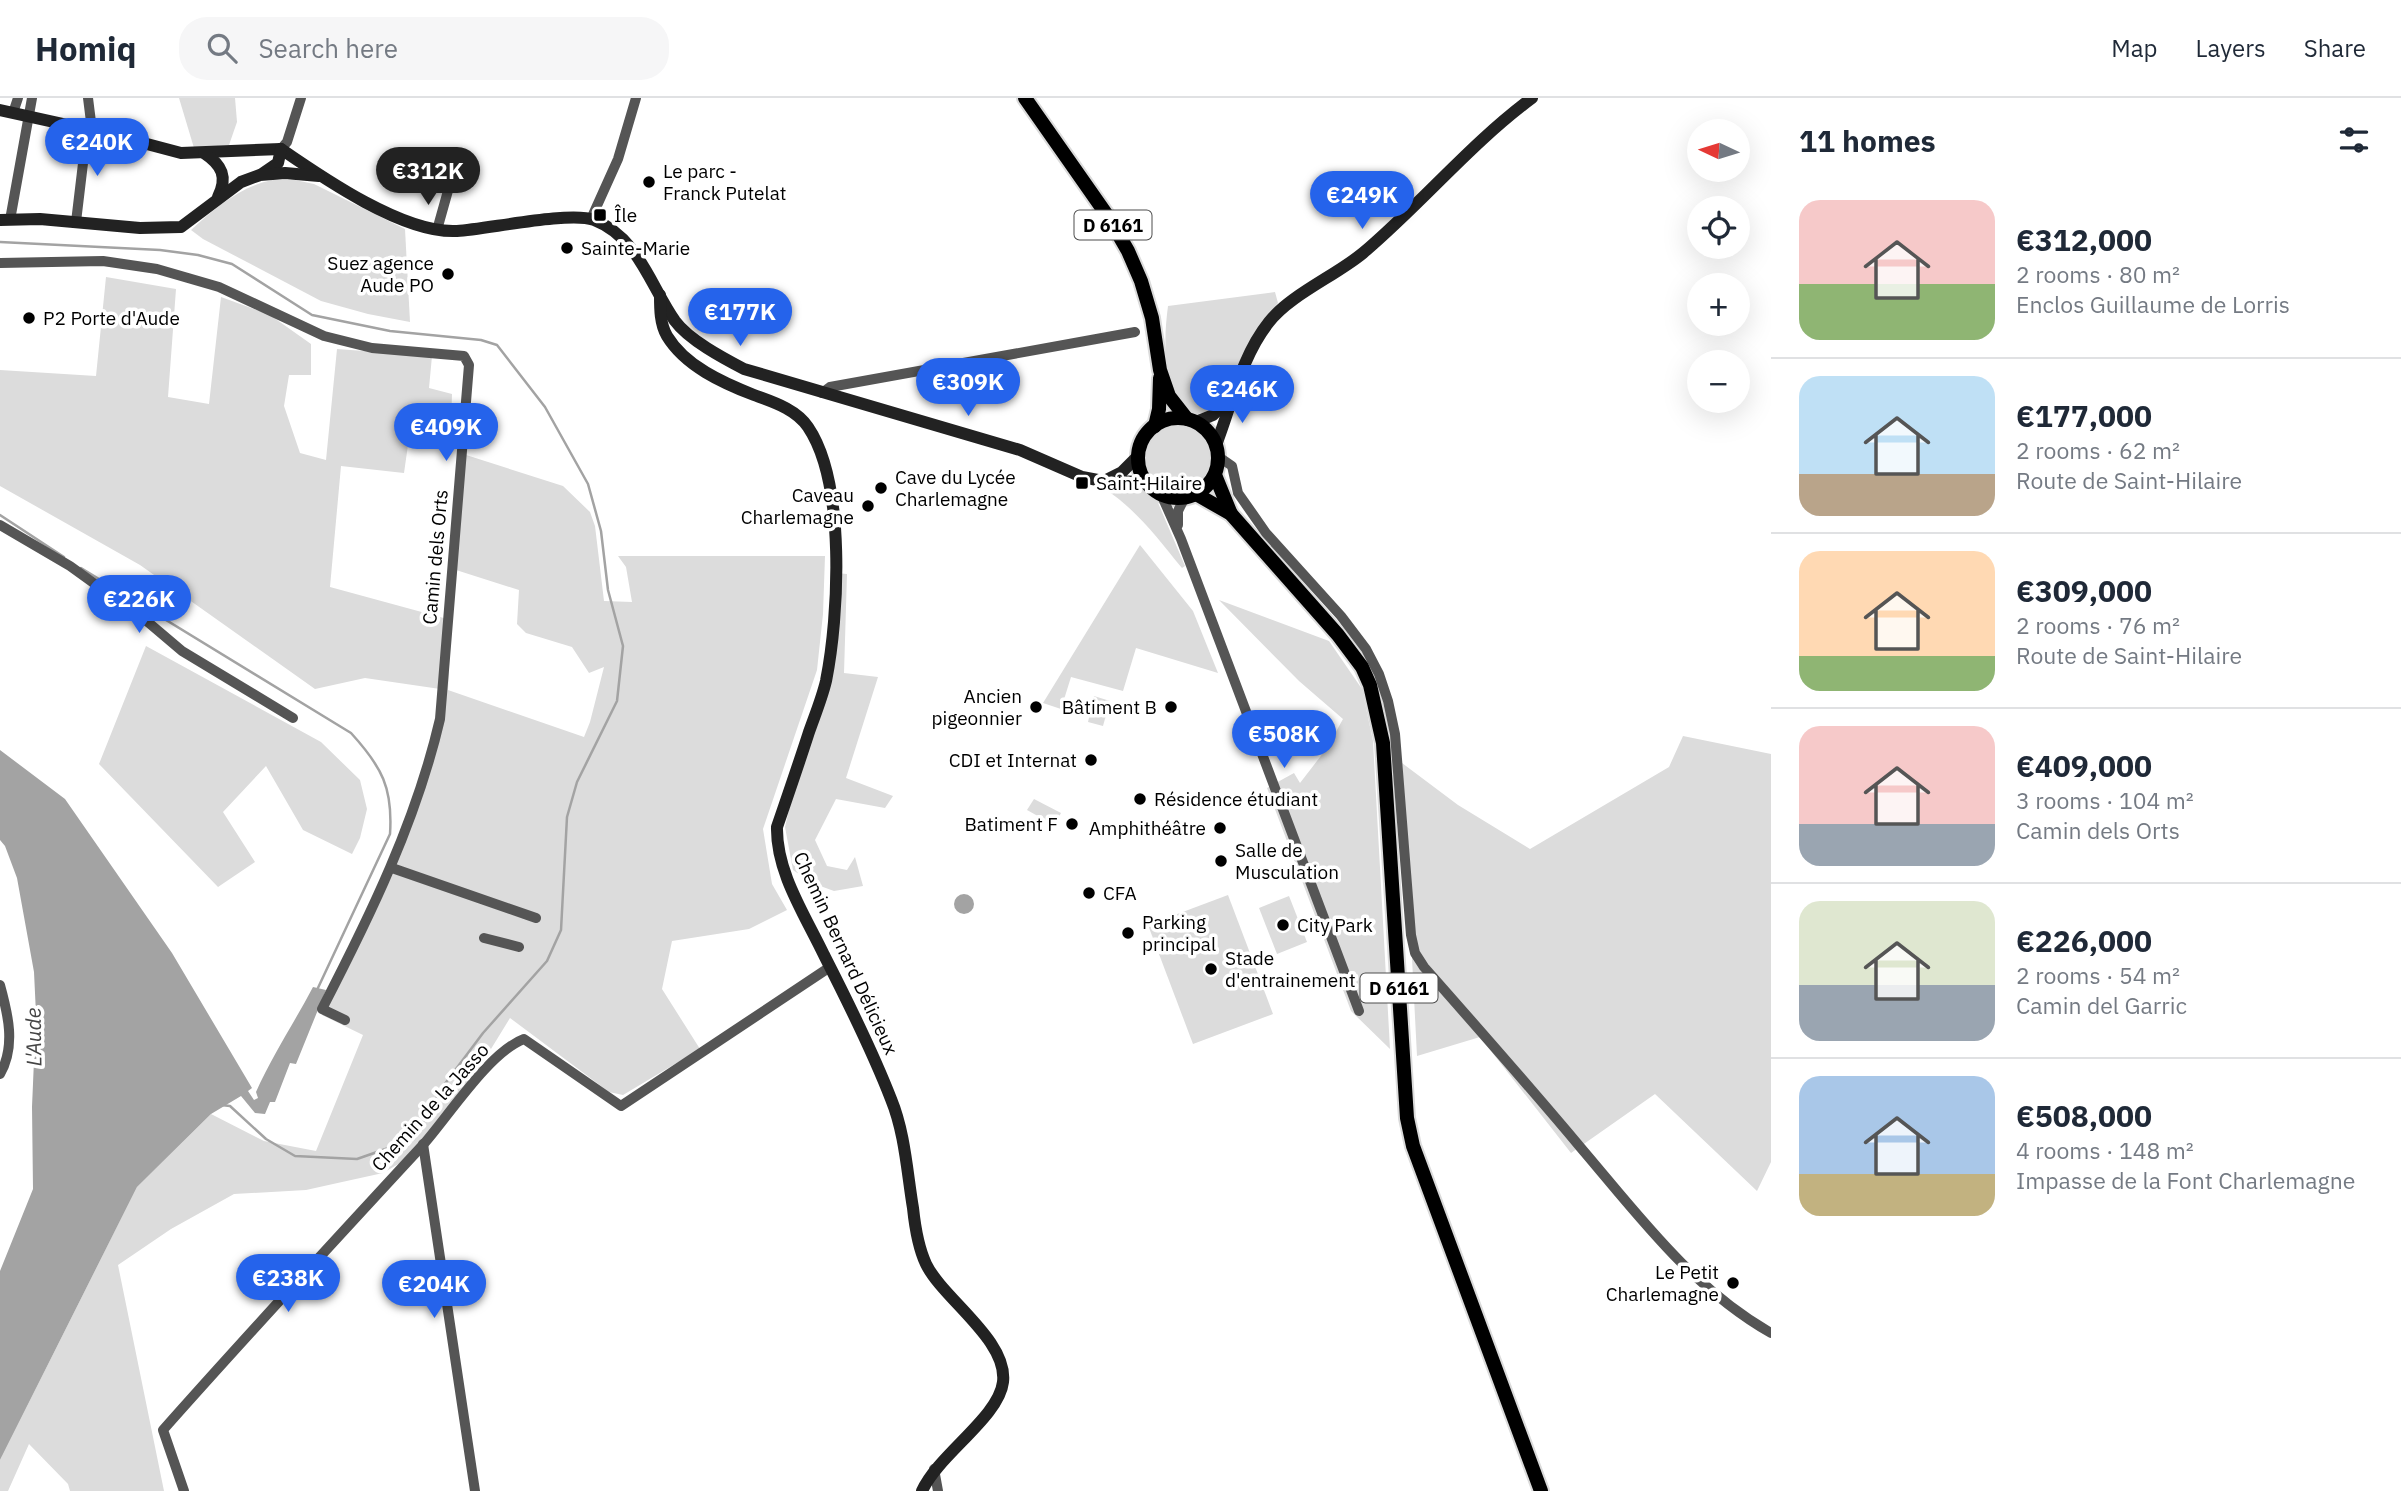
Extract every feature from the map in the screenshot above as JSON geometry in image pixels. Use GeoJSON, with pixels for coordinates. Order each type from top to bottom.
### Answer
{"type":"FeatureCollection","features":[{"type":"Feature","properties":{"kind":"main road","name":"D 6161"},"geometry":{"type":"LineString","coordinates":[[1025,98],[1109,218],[1141,281],[1152,318],[1160,370],[1159,409],[1155,426]]}},
{"type":"Feature","properties":{"kind":"main road","name":"D 6161"},"geometry":{"type":"LineString","coordinates":[[1160,370],[1173,403],[1191,421]]}},
{"type":"Feature","properties":{"kind":"main road"},"geometry":{"type":"LineString","coordinates":[[1169,419],[1191,421],[1208,430],[1217,451],[1215,475],[1206,488],[1190,496],[1171,498],[1146,482],[1140,470],[1139,455],[1143,440],[1155,426],[1169,419]]}},
{"type":"Feature","properties":{"kind":"main road","name":"D 6161"},"geometry":{"type":"LineString","coordinates":[[1215,475],[1231,514],[1338,635],[1362,667],[1370,685],[1383,743],[1406,1105],[1413,1146],[1541,1491]]}},
{"type":"Feature","properties":{"kind":"main road","name":"D 6161"},"geometry":{"type":"LineString","coordinates":[[1190,496],[1231,514]]}},
{"type":"Feature","properties":{"kind":"street"},"geometry":{"type":"LineString","coordinates":[[18,98],[6,112],[181,153],[281,149],[319,176],[387,212],[437,230],[456,231],[554,219],[591,219],[614,230],[632,248],[677,323],[715,355],[744,369],[1020,450],[1082,477],[1103,481],[1146,482]]}},
{"type":"Feature","properties":{"kind":"street"},"geometry":{"type":"LineString","coordinates":[[32,98],[5,220],[76,222],[140,228],[181,227],[240,181],[260,175],[319,176]]}},
{"type":"Feature","properties":{"kind":"street"},"geometry":{"type":"LineString","coordinates":[[260,175],[278,163],[301,98]]}},
{"type":"Feature","properties":{"kind":"street"},"geometry":{"type":"LineString","coordinates":[[591,219],[618,159],[636,98]]}},
{"type":"Feature","properties":{"kind":"street"},"geometry":{"type":"LineString","coordinates":[[1532,98],[1474,146],[1360,255],[1281,310],[1268,323],[1250,354],[1234,394],[1217,451],[1232,466],[1238,493],[1266,533],[1341,616],[1366,649],[1379,674],[1395,734],[1408,902],[1415,953],[1424,967],[1686,1270],[1749,1319],[1771,1332]]}},
{"type":"Feature","properties":{"kind":"street"},"geometry":{"type":"LineString","coordinates":[[76,222],[84,155],[92,130],[86,99]]}},
{"type":"Feature","properties":{"kind":"street"},"geometry":{"type":"LineString","coordinates":[[281,149],[285,162],[301,174]]}},
{"type":"Feature","properties":{"kind":"street"},"geometry":{"type":"LineString","coordinates":[[204,153],[213,159],[223,173],[223,188],[217,198]]}},
{"type":"Feature","properties":{"kind":"street"},"geometry":{"type":"LineString","coordinates":[[433,176],[451,180],[437,230]]}},
{"type":"Feature","properties":{"kind":"street","name":"Camin dels Orts"},"geometry":{"type":"LineString","coordinates":[[0,263],[103,261],[157,269],[219,287],[324,336],[372,348],[464,356],[469,365],[440,719],[432,757],[392,868],[322,1009],[345,1020]]}},
{"type":"Feature","properties":{"kind":"street","name":"Chemin Bernard Délicieux"},"geometry":{"type":"LineString","coordinates":[[660,295],[660,315],[667,336],[684,355],[732,387],[794,413],[808,426],[824,463],[832,500],[836,541],[832,643],[825,683],[777,827],[777,841],[785,871],[892,1100],[903,1145],[917,1238],[927,1266],[981,1329],[1003,1370],[1003,1384],[995,1403],[934,1469],[922,1491]]}},
{"type":"Feature","properties":{"kind":"street"},"geometry":{"type":"LineString","coordinates":[[822,393],[830,387],[1135,332]]}},
{"type":"Feature","properties":{"kind":"street"},"geometry":{"type":"LineString","coordinates":[[1191,421],[1213,415],[1234,394]]}},
{"type":"Feature","properties":{"kind":"street"},"geometry":{"type":"LineString","coordinates":[[1103,481],[1122,472],[1139,455]]}},
{"type":"Feature","properties":{"kind":"street"},"geometry":{"type":"LineString","coordinates":[[1161,494],[1181,539],[1359,1011]]}},
{"type":"Feature","properties":{"kind":"street"},"geometry":{"type":"LineString","coordinates":[[1181,539],[1178,511],[1190,496]]}},
{"type":"Feature","properties":{"kind":"street"},"geometry":{"type":"LineString","coordinates":[[0,525],[70,566],[149,623],[182,651],[293,718]]}},
{"type":"Feature","properties":{"kind":"street"},"geometry":{"type":"LineString","coordinates":[[392,868],[536,918]]}},
{"type":"Feature","properties":{"kind":"street"},"geometry":{"type":"LineString","coordinates":[[484,938],[519,947]]}},
{"type":"Feature","properties":{"kind":"street","name":"Chemin de la Jasso"},"geometry":{"type":"LineString","coordinates":[[184,1491],[163,1430],[423,1144],[497,1056],[511,1044],[524,1039],[621,1106],[830,967]]}},
{"type":"Feature","properties":{"kind":"street"},"geometry":{"type":"LineString","coordinates":[[0,985],[7,1010],[10,1041],[5,1065],[0,1074]]}},
{"type":"Feature","properties":{"kind":"street"},"geometry":{"type":"LineString","coordinates":[[423,1144],[474,1491]]}},
{"type":"Feature","properties":{"kind":"street"},"geometry":{"type":"LineString","coordinates":[[934,1469],[938,1491]]}},
{"type":"Feature","properties":{"kind":"shaded area"},"geometry":{"type":"Polygon","coordinates":[[[179,98],[235,98],[237,122],[229,145],[194,148],[179,98]]]}},
{"type":"Feature","properties":{"kind":"shaded area"},"geometry":{"type":"Polygon","coordinates":[[[273,180],[295,180],[314,184],[405,229],[410,322],[321,301],[203,239],[191,230],[239,193],[273,180]]]}},
{"type":"Feature","properties":{"kind":"shaded area"},"geometry":{"type":"Polygon","coordinates":[[[106,277],[176,289],[168,397],[209,404],[221,297],[270,315],[311,344],[311,375],[289,375],[284,406],[300,453],[326,460],[337,349],[432,356],[429,388],[452,394],[451,424],[411,424],[404,473],[341,466],[330,587],[451,620],[448,690],[584,737],[604,667],[589,673],[572,647],[526,633],[517,624],[519,590],[456,570],[463,454],[563,486],[590,512],[595,526],[604,601],[632,602],[626,567],[618,556],[825,556],[823,614],[817,670],[763,829],[772,884],[787,910],[749,929],[672,941],[662,989],[700,1049],[623,1095],[609,1092],[510,1018],[456,1106],[417,1153],[383,1173],[306,1190],[234,1194],[171,1229],[118,1265],[164,1491],[70,1491],[68,1484],[29,1444],[8,1491],[0,1491],[0,1460],[137,1187],[211,1114],[264,1141],[316,1151],[363,1035],[322,1015],[394,872],[447,690],[365,678],[315,689],[140,565],[0,486],[0,370],[96,376],[106,277]]]}},
{"type":"Feature","properties":{"kind":"shaded area"},"geometry":{"type":"Polygon","coordinates":[[[1275,292],[1278,303],[1255,334],[1223,395],[1212,407],[1200,414],[1188,411],[1177,396],[1169,374],[1165,341],[1168,306],[1275,292]]]}},
{"type":"Feature","properties":{"kind":"shaded area"},"geometry":{"type":"Polygon","coordinates":[[[1173,423],[1187,423],[1199,428],[1209,438],[1214,457],[1209,476],[1199,486],[1187,491],[1173,491],[1161,486],[1151,476],[1146,464],[1146,450],[1151,438],[1161,428],[1173,423]]]}},
{"type":"Feature","properties":{"kind":"shaded area"},"geometry":{"type":"Polygon","coordinates":[[[1109,486],[1140,488],[1156,498],[1185,566],[1182,568],[1137,516],[1105,489],[1109,486]]]}},
{"type":"Feature","properties":{"kind":"shaded area"},"geometry":{"type":"Polygon","coordinates":[[[1140,545],[1193,611],[1218,673],[1136,648],[1123,691],[1071,677],[1061,709],[1043,703],[1140,545]]]}},
{"type":"Feature","properties":{"kind":"shaded area"},"geometry":{"type":"Polygon","coordinates":[[[836,573],[847,574],[844,673],[878,677],[846,778],[893,796],[885,808],[836,799],[815,840],[827,866],[847,870],[855,857],[863,886],[834,891],[812,883],[793,870],[785,827],[802,753],[825,683],[836,573]]]}},
{"type":"Feature","properties":{"kind":"shaded area"},"geometry":{"type":"Polygon","coordinates":[[[1219,600],[1329,641],[1362,689],[1373,741],[1390,1049],[1351,1011],[1267,788],[1294,773],[1300,783],[1327,748],[1343,719],[1299,681],[1219,600]]]}},
{"type":"Feature","properties":{"kind":"shaded area"},"geometry":{"type":"Polygon","coordinates":[[[146,646],[321,742],[360,780],[367,809],[360,838],[352,854],[303,830],[266,766],[223,812],[255,862],[218,887],[99,764],[146,646]]]}},
{"type":"Feature","properties":{"kind":"shaded area"},"geometry":{"type":"Polygon","coordinates":[[[1094,696],[1110,701],[1103,726],[1088,722],[1094,696]]]}},
{"type":"Feature","properties":{"kind":"shaded area"},"geometry":{"type":"Polygon","coordinates":[[[1683,736],[1771,754],[1771,1162],[1757,1191],[1655,1094],[1571,1153],[1480,1037],[1417,1056],[1402,763],[1458,805],[1530,849],[1669,767],[1683,736]]]}},
{"type":"Feature","properties":{"kind":"shaded area"},"geometry":{"type":"Polygon","coordinates":[[[0,750],[65,799],[172,953],[252,1088],[248,1091],[254,1100],[258,1098],[256,1092],[269,1065],[313,987],[326,990],[296,1064],[290,1063],[275,1102],[270,1102],[265,1114],[255,1113],[241,1096],[211,1114],[137,1187],[0,1460],[0,1271],[33,1189],[32,1107],[36,1014],[34,972],[17,878],[5,846],[0,840],[0,750]]]}},
{"type":"Feature","properties":{"kind":"shaded area"},"geometry":{"type":"Polygon","coordinates":[[[1034,799],[1061,813],[1054,825],[1027,810],[1034,799]]]}},
{"type":"Feature","properties":{"kind":"shaded area"},"geometry":{"type":"Polygon","coordinates":[[[960,894],[968,894],[974,904],[968,914],[960,914],[954,908],[954,900],[960,894]]]}},
{"type":"Feature","properties":{"kind":"shaded area","name":"Stade d'entrainement"},"geometry":{"type":"Polygon","coordinates":[[[1228,895],[1273,1014],[1193,1044],[1148,925],[1228,895]]]}},
{"type":"Feature","properties":{"kind":"shaded area","name":"City Park"},"geometry":{"type":"Polygon","coordinates":[[[1289,896],[1307,942],[1277,954],[1259,908],[1289,896]]]}},
{"type":"Feature","properties":{"kind":"waterway"},"geometry":{"type":"LineString","coordinates":[[0,242],[160,250],[198,255],[232,264],[312,315],[390,331],[481,340],[497,345],[545,407],[588,484],[601,531],[608,590],[623,646],[617,701],[577,782],[567,817],[561,930],[547,961],[483,1033],[441,1089],[414,1139],[357,1159],[295,1156],[266,1139],[230,1106],[221,1105]]}},
{"type":"Feature","properties":{"kind":"waterway"},"geometry":{"type":"LineString","coordinates":[[0,515],[64,557]]}},
{"type":"Feature","properties":{"kind":"waterway"},"geometry":{"type":"LineString","coordinates":[[81,568],[351,733],[378,768],[390,804],[390,834],[317,990]]}},
{"type":"Feature","properties":{"kind":"place","name":"Le parc - Franck Putelat"},"geometry":{"type":"Point","coordinates":[649,182]}},
{"type":"Feature","properties":{"kind":"place","name":"Île"},"geometry":{"type":"Point","coordinates":[600,215]}},
{"type":"Feature","properties":{"kind":"place","name":"Sainte-Marie"},"geometry":{"type":"Point","coordinates":[567,248]}},
{"type":"Feature","properties":{"kind":"place","name":"Suez agence Aude PO"},"geometry":{"type":"Point","coordinates":[448,274]}},
{"type":"Feature","properties":{"kind":"place","name":"P2 Porte d'Aude"},"geometry":{"type":"Point","coordinates":[29,318]}},
{"type":"Feature","properties":{"kind":"place","name":"Saint-Hilaire"},"geometry":{"type":"Point","coordinates":[1082,483]}},
{"type":"Feature","properties":{"kind":"place","name":"Cave du Lycée Charlemagne"},"geometry":{"type":"Point","coordinates":[881,488]}},
{"type":"Feature","properties":{"kind":"place","name":"Caveau Charlemagne"},"geometry":{"type":"Point","coordinates":[868,506]}},
{"type":"Feature","properties":{"kind":"place","name":"Ancien pigeonnier"},"geometry":{"type":"Point","coordinates":[1036,707]}},
{"type":"Feature","properties":{"kind":"place","name":"Bâtiment B"},"geometry":{"type":"Point","coordinates":[1171,707]}},
{"type":"Feature","properties":{"kind":"place","name":"CDI et Internat"},"geometry":{"type":"Point","coordinates":[1091,760]}},
{"type":"Feature","properties":{"kind":"place","name":"Résidence étudiant"},"geometry":{"type":"Point","coordinates":[1140,799]}},
{"type":"Feature","properties":{"kind":"place","name":"Batiment F"},"geometry":{"type":"Point","coordinates":[1072,824]}},
{"type":"Feature","properties":{"kind":"place","name":"Amphithéâtre"},"geometry":{"type":"Point","coordinates":[1220,828]}},
{"type":"Feature","properties":{"kind":"place","name":"Salle de Musculation"},"geometry":{"type":"Point","coordinates":[1221,861]}},
{"type":"Feature","properties":{"kind":"place","name":"CFA"},"geometry":{"type":"Point","coordinates":[1089,893]}},
{"type":"Feature","properties":{"kind":"place","name":"City Park"},"geometry":{"type":"Point","coordinates":[1283,925]}},
{"type":"Feature","properties":{"kind":"place","name":"Parking principal"},"geometry":{"type":"Point","coordinates":[1128,933]}},
{"type":"Feature","properties":{"kind":"place","name":"Stade d'entrainement"},"geometry":{"type":"Point","coordinates":[1211,969]}},
{"type":"Feature","properties":{"kind":"place","name":"Le Petit Charlemagne"},"geometry":{"type":"Point","coordinates":[1733,1283]}},
{"type":"Feature","properties":{"kind":"water label","name":"L'Aude"},"geometry":{"type":"Point","coordinates":[33,1037]}}]}
